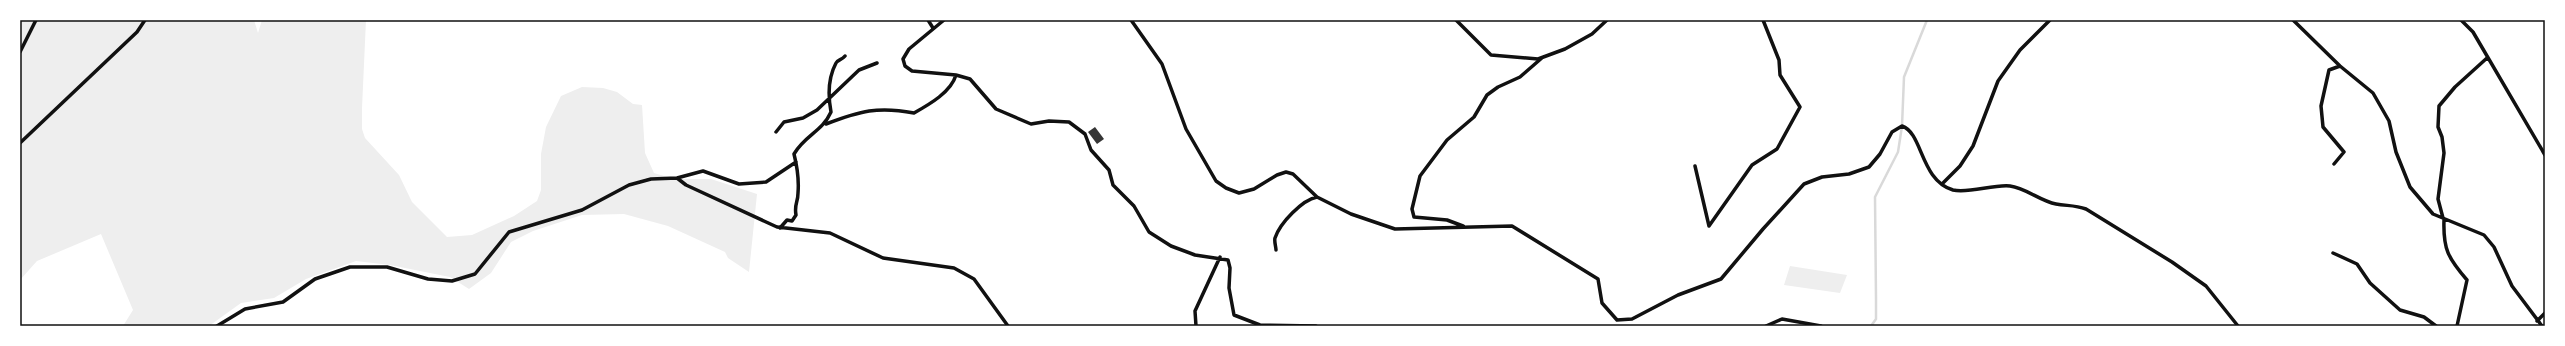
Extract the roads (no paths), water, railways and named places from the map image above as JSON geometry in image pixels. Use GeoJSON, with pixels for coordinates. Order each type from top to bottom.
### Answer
{"type":"FeatureCollection","features":[{"type":"Feature","properties":{"kind":"street"},"geometry":{"type":"LineString","coordinates":[[20,52],[36,20]]}},
{"type":"Feature","properties":{"kind":"street"},"geometry":{"type":"LineString","coordinates":[[20,143],[138,32],[145,20]]}},
{"type":"Feature","properties":{"kind":"street"},"geometry":{"type":"LineString","coordinates":[[928,20],[933,28]]}},
{"type":"Feature","properties":{"kind":"street"},"geometry":{"type":"LineString","coordinates":[[944,20],[909,49],[903,59],[905,66],[912,71],[956,75],[970,79],[996,109],[1031,124],[1049,121],[1069,122],[1085,134],[1091,150],[1108,170],[1113,185],[1134,206],[1149,232],[1171,246],[1195,255],[1220,257],[1228,260],[1230,268],[1229,288],[1234,315],[1260,325],[1316,326]]}},
{"type":"Feature","properties":{"kind":"street"},"geometry":{"type":"LineString","coordinates":[[1131,20],[1162,64],[1186,129],[1216,181],[1239,193],[1254,189],[1277,175],[1286,172],[1293,174],[1317,197],[1351,214],[1395,229],[1512,226],[1598,279],[1602,303],[1617,320],[1632,319],[1678,295],[1721,279],[1762,229],[1804,184],[1822,177],[1849,174],[1869,167],[1897,128],[1902,126],[1909,129],[1924,162],[1932,175],[1942,184],[1954,190],[2011,186],[2056,204],[2073,204],[2086,209],[2172,262],[2206,286],[2238,326]]}},
{"type":"Feature","properties":{"kind":"street"},"geometry":{"type":"LineString","coordinates":[[1456,20],[1491,55],[1538,59],[1565,49],[1592,34],[1607,20]]}},
{"type":"Feature","properties":{"kind":"street"},"geometry":{"type":"LineString","coordinates":[[1695,166],[1709,226],[1752,165],[1777,149],[1800,107],[1780,75],[1779,60],[1762,20]]}},
{"type":"Feature","properties":{"kind":"street"},"geometry":{"type":"LineString","coordinates":[[1942,184],[1960,166],[1974,146],[1998,81],[2020,50],[2050,20]]}},
{"type":"Feature","properties":{"kind":"street"},"geometry":{"type":"LineString","coordinates":[[2293,20],[2340,66],[2373,93],[2389,120],[2396,152],[2410,186],[2433,214],[2484,235],[2494,247],[2512,286],[2542,326]]}},
{"type":"Feature","properties":{"kind":"street"},"geometry":{"type":"LineString","coordinates":[[2461,20],[2473,32],[2545,155]]}},
{"type":"Feature","properties":{"kind":"street"},"geometry":{"type":"LineString","coordinates":[[826,124],[832,112],[829,100],[829,86],[836,63],[845,56]]}},
{"type":"Feature","properties":{"kind":"street"},"geometry":{"type":"LineString","coordinates":[[1464,227],[1447,220],[1414,217],[1412,209],[1420,176],[1446,140],[1474,117],[1487,96],[1498,87],[1520,77],[1543,57]]}},
{"type":"Feature","properties":{"kind":"street"},"geometry":{"type":"LineString","coordinates":[[2457,326],[2467,280],[2450,260],[2443,240],[2443,219],[2438,199],[2444,153],[2437,122],[2439,106],[2455,87],[2487,58]]}},
{"type":"Feature","properties":{"kind":"street"},"geometry":{"type":"LineString","coordinates":[[776,132],[784,122],[803,118],[829,100],[859,70],[877,63]]}},
{"type":"Feature","properties":{"kind":"street"},"geometry":{"type":"LineString","coordinates":[[2334,164],[2344,152],[2323,127],[2321,106],[2329,70],[2340,66]]}},
{"type":"Feature","properties":{"kind":"street"},"geometry":{"type":"LineString","coordinates":[[780,228],[787,220],[792,221],[796,215],[794,204],[798,196],[796,162],[794,154],[798,146],[808,135],[826,124],[860,112],[889,108],[914,113],[930,104],[947,89],[954,82],[956,75]]}},
{"type":"Feature","properties":{"kind":"street"},"geometry":{"type":"LineString","coordinates":[[217,326],[245,309],[283,302],[315,279],[350,267],[387,267],[428,279],[452,282],[475,274],[509,232],[582,210],[629,185],[652,179],[676,178],[703,171],[739,184],[766,182],[796,162]]}},
{"type":"Feature","properties":{"kind":"street"},"geometry":{"type":"LineString","coordinates":[[676,178],[686,185],[780,228],[830,233],[883,258],[954,268],[974,279],[1008,326]]}},
{"type":"Feature","properties":{"kind":"street"},"geometry":{"type":"LineString","coordinates":[[1276,250],[1275,238],[1289,217],[1307,199],[1317,197]]}},
{"type":"Feature","properties":{"kind":"street"},"geometry":{"type":"LineString","coordinates":[[2333,253],[2357,264],[2370,283],[2400,310],[2424,317],[2436,326]]}},
{"type":"Feature","properties":{"kind":"street"},"geometry":{"type":"LineString","coordinates":[[1196,326],[1195,311],[1220,257]]}},
{"type":"Feature","properties":{"kind":"street"},"geometry":{"type":"LineString","coordinates":[[2537,321],[2545,313]]}},
{"type":"Feature","properties":{"kind":"street"},"geometry":{"type":"LineString","coordinates":[[1766,326],[1782,319],[1821,326]]}},
{"type":"Feature","properties":{"kind":"waterway"},"geometry":{"type":"LineString","coordinates":[[1871,326],[1876,319],[1875,197],[1898,152],[1902,126],[1904,77],[1927,20]]}}]}
